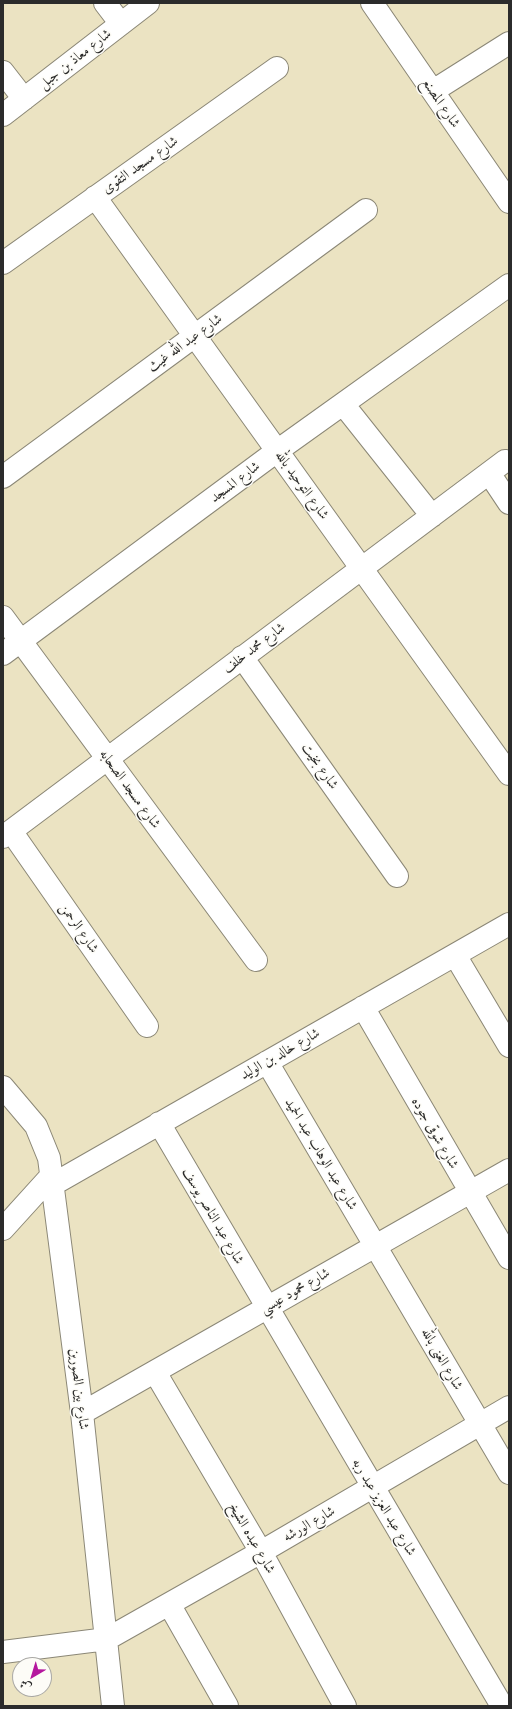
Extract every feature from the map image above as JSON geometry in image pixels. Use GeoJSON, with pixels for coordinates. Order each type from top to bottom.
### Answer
{"type":"FeatureCollection","features":[{"type":"Feature","properties":{"kind":"street"},"geometry":{"type":"LineString","coordinates":[[105,3],[121,24]]}},
{"type":"Feature","properties":{"kind":"street","name":"شارع معاذ بن جبل"},"geometry":{"type":"LineString","coordinates":[[3,115],[148,3]]}},
{"type":"Feature","properties":{"kind":"street","name":"شارع المصنع"},"geometry":{"type":"LineString","coordinates":[[372,3],[509,202]]}},
{"type":"Feature","properties":{"kind":"street"},"geometry":{"type":"LineString","coordinates":[[433,92],[509,43]]}},
{"type":"Feature","properties":{"kind":"street","name":"شارع مسجد التقوى"},"geometry":{"type":"LineString","coordinates":[[6,256],[95,197],[277,68]]}},
{"type":"Feature","properties":{"kind":"street"},"geometry":{"type":"LineString","coordinates":[[3,72],[24,99]]}},
{"type":"Feature","properties":{"kind":"street","name":"شارع التوحيد بالله"},"geometry":{"type":"LineString","coordinates":[[95,197],[509,774]]}},
{"type":"Feature","properties":{"kind":"street","name":"شارع عبد الله غيث"},"geometry":{"type":"LineString","coordinates":[[3,477],[366,210]]}},
{"type":"Feature","properties":{"kind":"street","name":"شارع المسجد"},"geometry":{"type":"LineString","coordinates":[[3,654],[277,451],[509,285]]}},
{"type":"Feature","properties":{"kind":"street"},"geometry":{"type":"LineString","coordinates":[[343,404],[432,516]]}},
{"type":"Feature","properties":{"kind":"street","name":"شارع محمد خلف"},"geometry":{"type":"LineString","coordinates":[[7,834],[497,467],[509,503]]}},
{"type":"Feature","properties":{"kind":"street","name":"شارع مسجد الصحابه"},"geometry":{"type":"LineString","coordinates":[[3,617],[256,960]]}},
{"type":"Feature","properties":{"kind":"street","name":"شارع بخيت"},"geometry":{"type":"LineString","coordinates":[[242,657],[397,876]]}},
{"type":"Feature","properties":{"kind":"street","name":"شارع الرحمن"},"geometry":{"type":"LineString","coordinates":[[7,834],[147,1026]]}},
{"type":"Feature","properties":{"kind":"street","name":"شارع خالد بن الوليد"},"geometry":{"type":"LineString","coordinates":[[3,1229],[52,1180],[159,1123],[509,924]]}},
{"type":"Feature","properties":{"kind":"street"},"geometry":{"type":"LineString","coordinates":[[455,955],[509,1046]]}},
{"type":"Feature","properties":{"kind":"street","name":"شارع شوقى جوده"},"geometry":{"type":"LineString","coordinates":[[363,1007],[509,1258]]}},
{"type":"Feature","properties":{"kind":"street","name":"شارع عبد الوهاب عبد الحميد"},"geometry":{"type":"LineString","coordinates":[[267,1062],[376,1245]]}},
{"type":"Feature","properties":{"kind":"street","name":"شارع بين الصورين"},"geometry":{"type":"LineString","coordinates":[[3,1087],[36,1126],[44,1142],[49,1158],[82,1413],[113,1706]]}},
{"type":"Feature","properties":{"kind":"street","name":"شارع عبد الناصر يوسف"},"geometry":{"type":"LineString","coordinates":[[159,1123],[266,1308]]}},
{"type":"Feature","properties":{"kind":"street","name":"شارع محمود عيسي"},"geometry":{"type":"LineString","coordinates":[[82,1413],[509,1170]]}},
{"type":"Feature","properties":{"kind":"street","name":"شارع الغنى بالله"},"geometry":{"type":"LineString","coordinates":[[376,1245],[509,1473]]}},
{"type":"Feature","properties":{"kind":"street","name":"شارع عبد العزيز عبد ربه"},"geometry":{"type":"LineString","coordinates":[[266,1308],[502,1706]]}},
{"type":"Feature","properties":{"kind":"street","name":"شارع عبده الشيخ"},"geometry":{"type":"LineString","coordinates":[[155,1372],[261,1552],[345,1706]]}},
{"type":"Feature","properties":{"kind":"street","name":"شارع الورشه"},"geometry":{"type":"LineString","coordinates":[[107,1639],[261,1552],[509,1407]]}},
{"type":"Feature","properties":{"kind":"street"},"geometry":{"type":"LineString","coordinates":[[169,1604],[227,1706]]}},
{"type":"Feature","properties":{"kind":"street"},"geometry":{"type":"LineString","coordinates":[[3,1652],[107,1639]]}}]}
